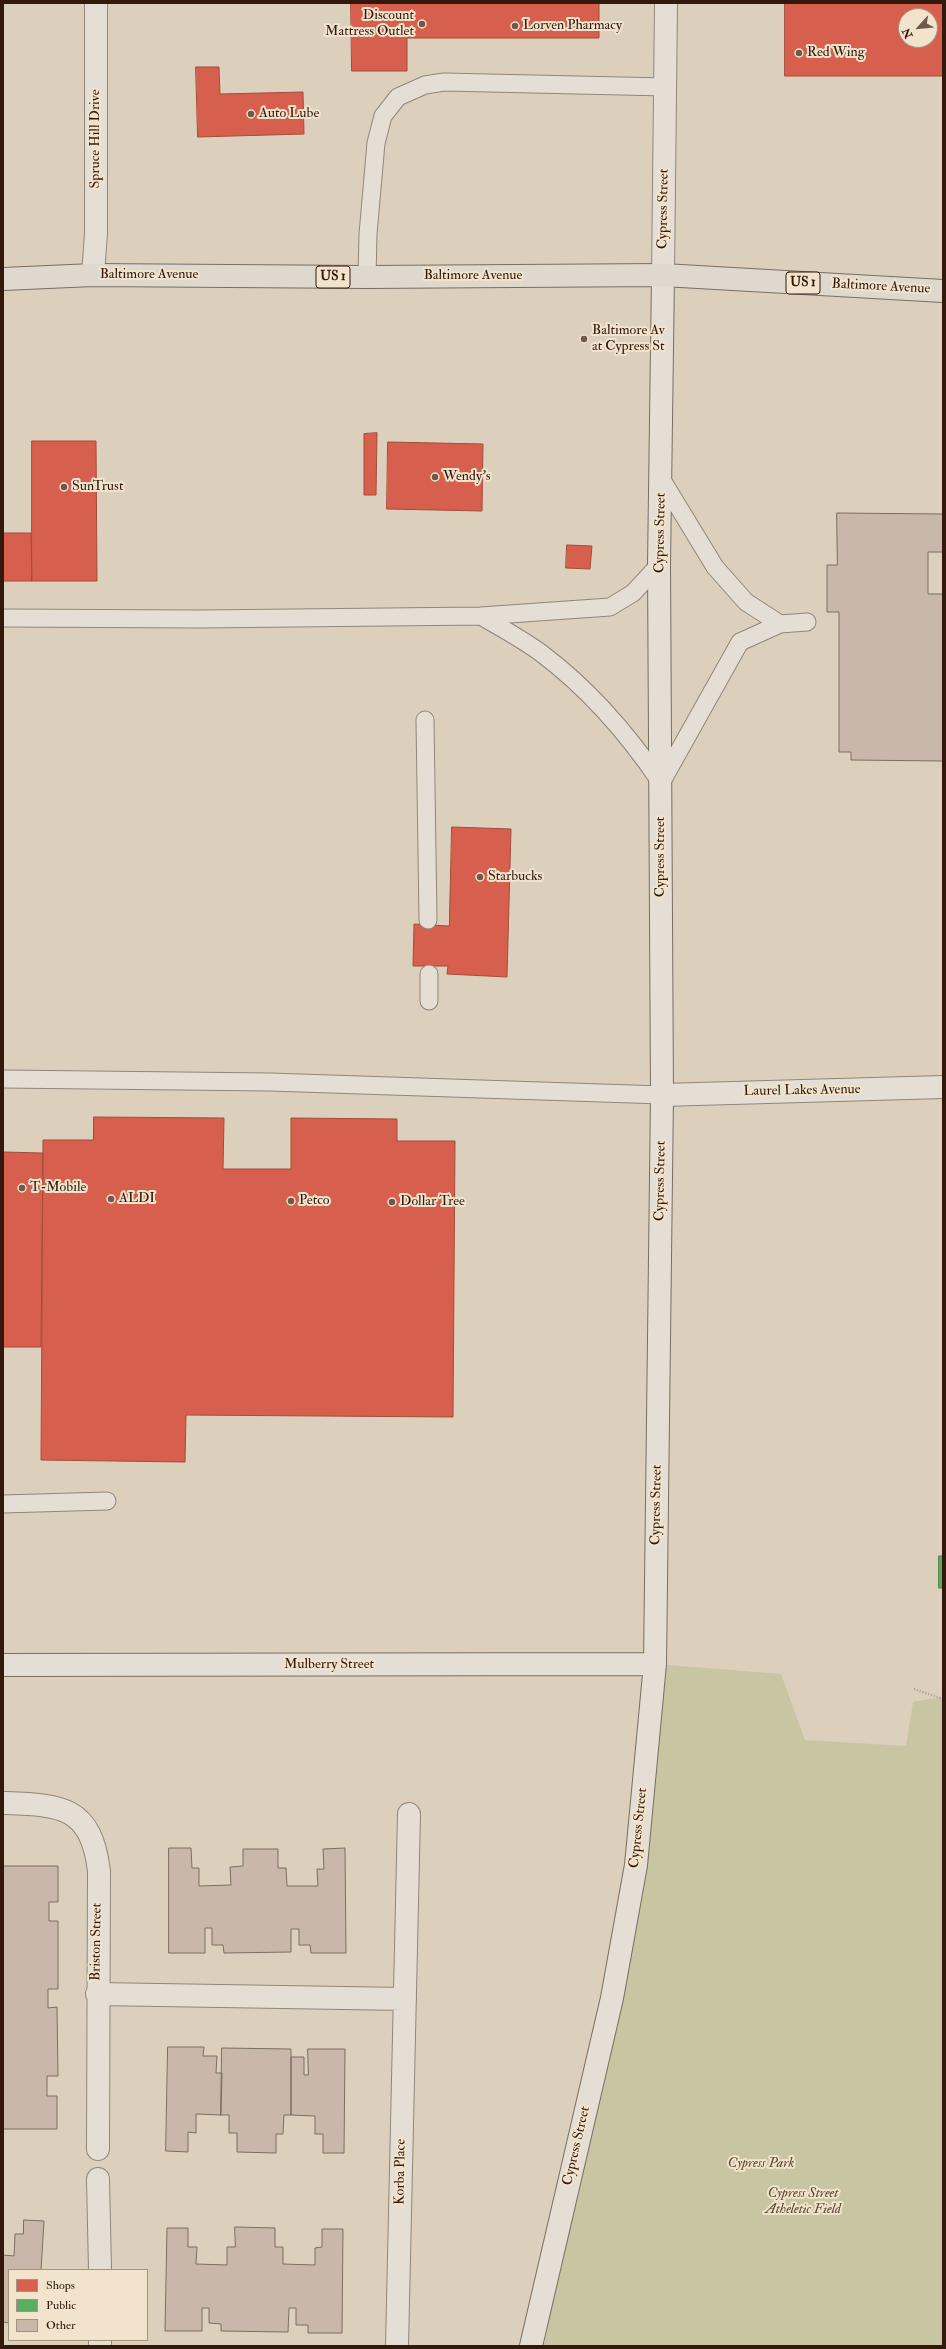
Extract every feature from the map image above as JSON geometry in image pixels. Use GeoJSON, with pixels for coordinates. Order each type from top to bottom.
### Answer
{"type":"FeatureCollection","features":[{"type":"Feature","properties":{"kind":"main road","name":"Baltimore Avenue"},"geometry":{"type":"LineString","coordinates":[[3,279],[93,275],[367,277],[663,274],[943,291]]}},
{"type":"Feature","properties":{"kind":"street","name":"Spruce Hill Drive"},"geometry":{"type":"LineString","coordinates":[[93,275],[96,233],[96,3]]}},
{"type":"Feature","properties":{"kind":"street","name":"Cypress Street"},"geometry":{"type":"LineString","coordinates":[[531,2346],[616,1974],[636,1865],[655,1664],[662,1095],[660,565],[666,3]]}},
{"type":"Feature","properties":{"kind":"street","name":"Laurel Lakes Avenue"},"geometry":{"type":"LineString","coordinates":[[662,1095],[943,1087]]}},
{"type":"Feature","properties":{"kind":"street","name":"Mulberry Street"},"geometry":{"type":"LineString","coordinates":[[3,1665],[655,1664]]}},
{"type":"Feature","properties":{"kind":"street","name":"Briston Street"},"geometry":{"type":"LineString","coordinates":[[3,1803],[57,1808],[70,1813],[81,1821],[88,1832],[96,1854],[98,1871],[98,2149]]}},
{"type":"Feature","properties":{"kind":"street","name":"Korba Place"},"geometry":{"type":"LineString","coordinates":[[397,2346],[409,1814]]}},
{"type":"Feature","properties":{"kind":"street"},"geometry":{"type":"LineString","coordinates":[[97,1994],[405,1999]]}},
{"type":"Feature","properties":{"kind":"street"},"geometry":{"type":"LineString","coordinates":[[98,2179],[100,2269]]}},
{"type":"Feature","properties":{"kind":"lane"},"geometry":{"type":"LineString","coordinates":[[367,277],[368,234],[376,143],[383,116],[398,97],[425,86],[444,82],[666,87]]}},
{"type":"Feature","properties":{"kind":"lane"},"geometry":{"type":"LineString","coordinates":[[662,480],[715,567],[746,602],[780,624]]}},
{"type":"Feature","properties":{"kind":"lane"},"geometry":{"type":"LineString","coordinates":[[3,618],[207,619],[481,616],[610,607],[633,593],[660,565]]}},
{"type":"Feature","properties":{"kind":"lane"},"geometry":{"type":"LineString","coordinates":[[481,616],[541,653],[597,702],[637,747],[661,783],[740,642],[780,624],[807,622]]}},
{"type":"Feature","properties":{"kind":"lane"},"geometry":{"type":"LineString","coordinates":[[425,720],[428,920]]}},
{"type":"Feature","properties":{"kind":"lane"},"geometry":{"type":"LineString","coordinates":[[429,974],[429,1001]]}},
{"type":"Feature","properties":{"kind":"lane"},"geometry":{"type":"LineString","coordinates":[[3,1078],[270,1082],[662,1095]]}},
{"type":"Feature","properties":{"kind":"lane"},"geometry":{"type":"LineString","coordinates":[[3,1504],[107,1501]]}},
{"type":"Feature","properties":{"kind":"path"},"geometry":{"type":"LineString","coordinates":[[914,1689],[943,1699]]}},
{"type":"Feature","properties":{"kind":"green space","name":"Cypress Street Atheletic Field"},"geometry":{"type":"Polygon","coordinates":[[[655,1664],[781,1674],[805,1740],[906,1746],[913,1702],[943,1697],[943,2346],[544,2346],[644,1773],[655,1664]]]}},
{"type":"Feature","properties":{"kind":"building: Shops"},"geometry":{"type":"Polygon","coordinates":[[[351,3],[599,3],[599,38],[407,38],[407,71],[352,71],[351,3]]]}},
{"type":"Feature","properties":{"kind":"building: Shops"},"geometry":{"type":"Polygon","coordinates":[[[785,3],[943,3],[943,76],[785,76],[785,3]]]}},
{"type":"Feature","properties":{"kind":"building: Shops","name":"Auto Lube"},"geometry":{"type":"Polygon","coordinates":[[[196,67],[219,67],[220,94],[303,92],[304,134],[198,137],[196,67]]]}},
{"type":"Feature","properties":{"kind":"building: Shops"},"geometry":{"type":"Polygon","coordinates":[[[377,433],[376,495],[364,495],[364,434],[377,433]]]}},
{"type":"Feature","properties":{"kind":"building: Shops","name":"SunTrust"},"geometry":{"type":"Polygon","coordinates":[[[32,441],[96,441],[97,581],[32,581],[32,441]]]}},
{"type":"Feature","properties":{"kind":"building: Shops","name":"Wendy's"},"geometry":{"type":"Polygon","coordinates":[[[388,442],[483,444],[482,511],[387,509],[388,442]]]}},
{"type":"Feature","properties":{"kind":"building: Shops"},"geometry":{"type":"Polygon","coordinates":[[[3,533],[31,533],[32,581],[3,581],[3,533]]]}},
{"type":"Feature","properties":{"kind":"building: Shops"},"geometry":{"type":"Polygon","coordinates":[[[567,545],[592,546],[590,569],[566,568],[567,545]]]}},
{"type":"Feature","properties":{"kind":"building: Shops","name":"Starbucks"},"geometry":{"type":"Polygon","coordinates":[[[452,827],[511,829],[507,977],[447,974],[448,966],[413,966],[414,924],[449,926],[452,827]]]}},
{"type":"Feature","properties":{"kind":"building: Shops"},"geometry":{"type":"Polygon","coordinates":[[[94,1117],[224,1118],[223,1169],[291,1169],[291,1118],[397,1119],[397,1141],[455,1141],[453,1417],[186,1415],[185,1462],[41,1460],[43,1140],[93,1140],[94,1117]]]}},
{"type":"Feature","properties":{"kind":"building: Shops"},"geometry":{"type":"Polygon","coordinates":[[[3,1152],[43,1153],[41,1347],[3,1347],[3,1152]]]}},
{"type":"Feature","properties":{"kind":"building: Public"},"geometry":{"type":"Polygon","coordinates":[[[939,1556],[943,1556],[943,1588],[939,1588],[939,1556]]]}},
{"type":"Feature","properties":{"kind":"building: Other"},"geometry":{"type":"Polygon","coordinates":[[[837,513],[943,514],[943,552],[928,552],[928,594],[943,594],[943,761],[851,760],[851,752],[839,752],[839,612],[827,612],[827,565],[837,565],[837,513]]]}},
{"type":"Feature","properties":{"kind":"building: Other"},"geometry":{"type":"Polygon","coordinates":[[[169,1848],[191,1848],[192,1868],[199,1868],[199,1886],[231,1885],[230,1867],[243,1866],[243,1849],[278,1849],[278,1868],[286,1868],[287,1886],[318,1886],[317,1869],[324,1869],[323,1849],[345,1848],[346,1953],[311,1953],[310,1945],[299,1945],[299,1929],[291,1929],[291,1952],[224,1953],[223,1945],[212,1945],[212,1928],[205,1928],[205,1953],[169,1953],[169,1848]]]}},
{"type":"Feature","properties":{"kind":"building: Other"},"geometry":{"type":"Polygon","coordinates":[[[3,1866],[58,1866],[58,1902],[49,1902],[49,1921],[58,1921],[58,1989],[48,1989],[48,2008],[57,2007],[58,2076],[47,2076],[47,2096],[57,2096],[57,2129],[3,2129],[3,1866]]]}},
{"type":"Feature","properties":{"kind":"building: Other"},"geometry":{"type":"Polygon","coordinates":[[[168,2047],[204,2047],[203,2056],[217,2056],[216,2073],[222,2073],[221,2115],[196,2114],[196,2133],[188,2132],[188,2152],[166,2151],[168,2047]]]}},
{"type":"Feature","properties":{"kind":"building: Other"},"geometry":{"type":"Polygon","coordinates":[[[222,2048],[291,2049],[291,2115],[284,2115],[283,2134],[276,2134],[276,2153],[237,2152],[237,2133],[229,2133],[229,2115],[221,2115],[222,2048]]]}},
{"type":"Feature","properties":{"kind":"building: Other"},"geometry":{"type":"Polygon","coordinates":[[[308,2049],[345,2049],[344,2153],[323,2153],[323,2134],[315,2134],[315,2116],[291,2115],[291,2057],[304,2057],[304,2075],[308,2075],[308,2049]]]}},
{"type":"Feature","properties":{"kind":"building: Other"},"geometry":{"type":"Polygon","coordinates":[[[24,2220],[44,2221],[41,2269],[8,2269],[8,2323],[3,2322],[3,2255],[14,2256],[15,2234],[23,2234],[24,2220]]]}},
{"type":"Feature","properties":{"kind":"building: Other"},"geometry":{"type":"Polygon","coordinates":[[[235,2227],[275,2228],[275,2247],[283,2247],[283,2264],[315,2265],[315,2248],[322,2247],[322,2229],[343,2229],[342,2333],[308,2333],[308,2325],[296,2325],[296,2308],[289,2308],[288,2332],[221,2331],[221,2324],[209,2323],[209,2308],[202,2308],[202,2331],[165,2331],[167,2228],[188,2228],[188,2247],[197,2247],[196,2264],[227,2265],[227,2247],[235,2247],[235,2227]]]}},
{"type":"Feature","properties":{"kind":"place","name":"Discount Mattress Outlet"},"geometry":{"type":"Point","coordinates":[422,24]}},
{"type":"Feature","properties":{"kind":"place","name":"Lorven Pharmacy"},"geometry":{"type":"Point","coordinates":[515,26]}},
{"type":"Feature","properties":{"kind":"place","name":"Red Wing"},"geometry":{"type":"Point","coordinates":[799,53]}},
{"type":"Feature","properties":{"kind":"place","name":"Auto Lube"},"geometry":{"type":"Point","coordinates":[251,114]}},
{"type":"Feature","properties":{"kind":"place","name":"Baltimore Av at Cypress St"},"geometry":{"type":"Point","coordinates":[584,339]}},
{"type":"Feature","properties":{"kind":"place","name":"Wendy's"},"geometry":{"type":"Point","coordinates":[435,477]}},
{"type":"Feature","properties":{"kind":"place","name":"SunTrust"},"geometry":{"type":"Point","coordinates":[64,487]}},
{"type":"Feature","properties":{"kind":"place","name":"Starbucks"},"geometry":{"type":"Point","coordinates":[480,877]}},
{"type":"Feature","properties":{"kind":"place","name":"T-Mobile"},"geometry":{"type":"Point","coordinates":[22,1188]}},
{"type":"Feature","properties":{"kind":"place","name":"ALDI"},"geometry":{"type":"Point","coordinates":[111,1199]}},
{"type":"Feature","properties":{"kind":"place","name":"Petco"},"geometry":{"type":"Point","coordinates":[291,1201]}},
{"type":"Feature","properties":{"kind":"place","name":"Dollar Tree"},"geometry":{"type":"Point","coordinates":[392,1202]}},
{"type":"Feature","properties":{"kind":"park label","name":"Cypress Park"},"geometry":{"type":"Point","coordinates":[761,2164]}}]}
